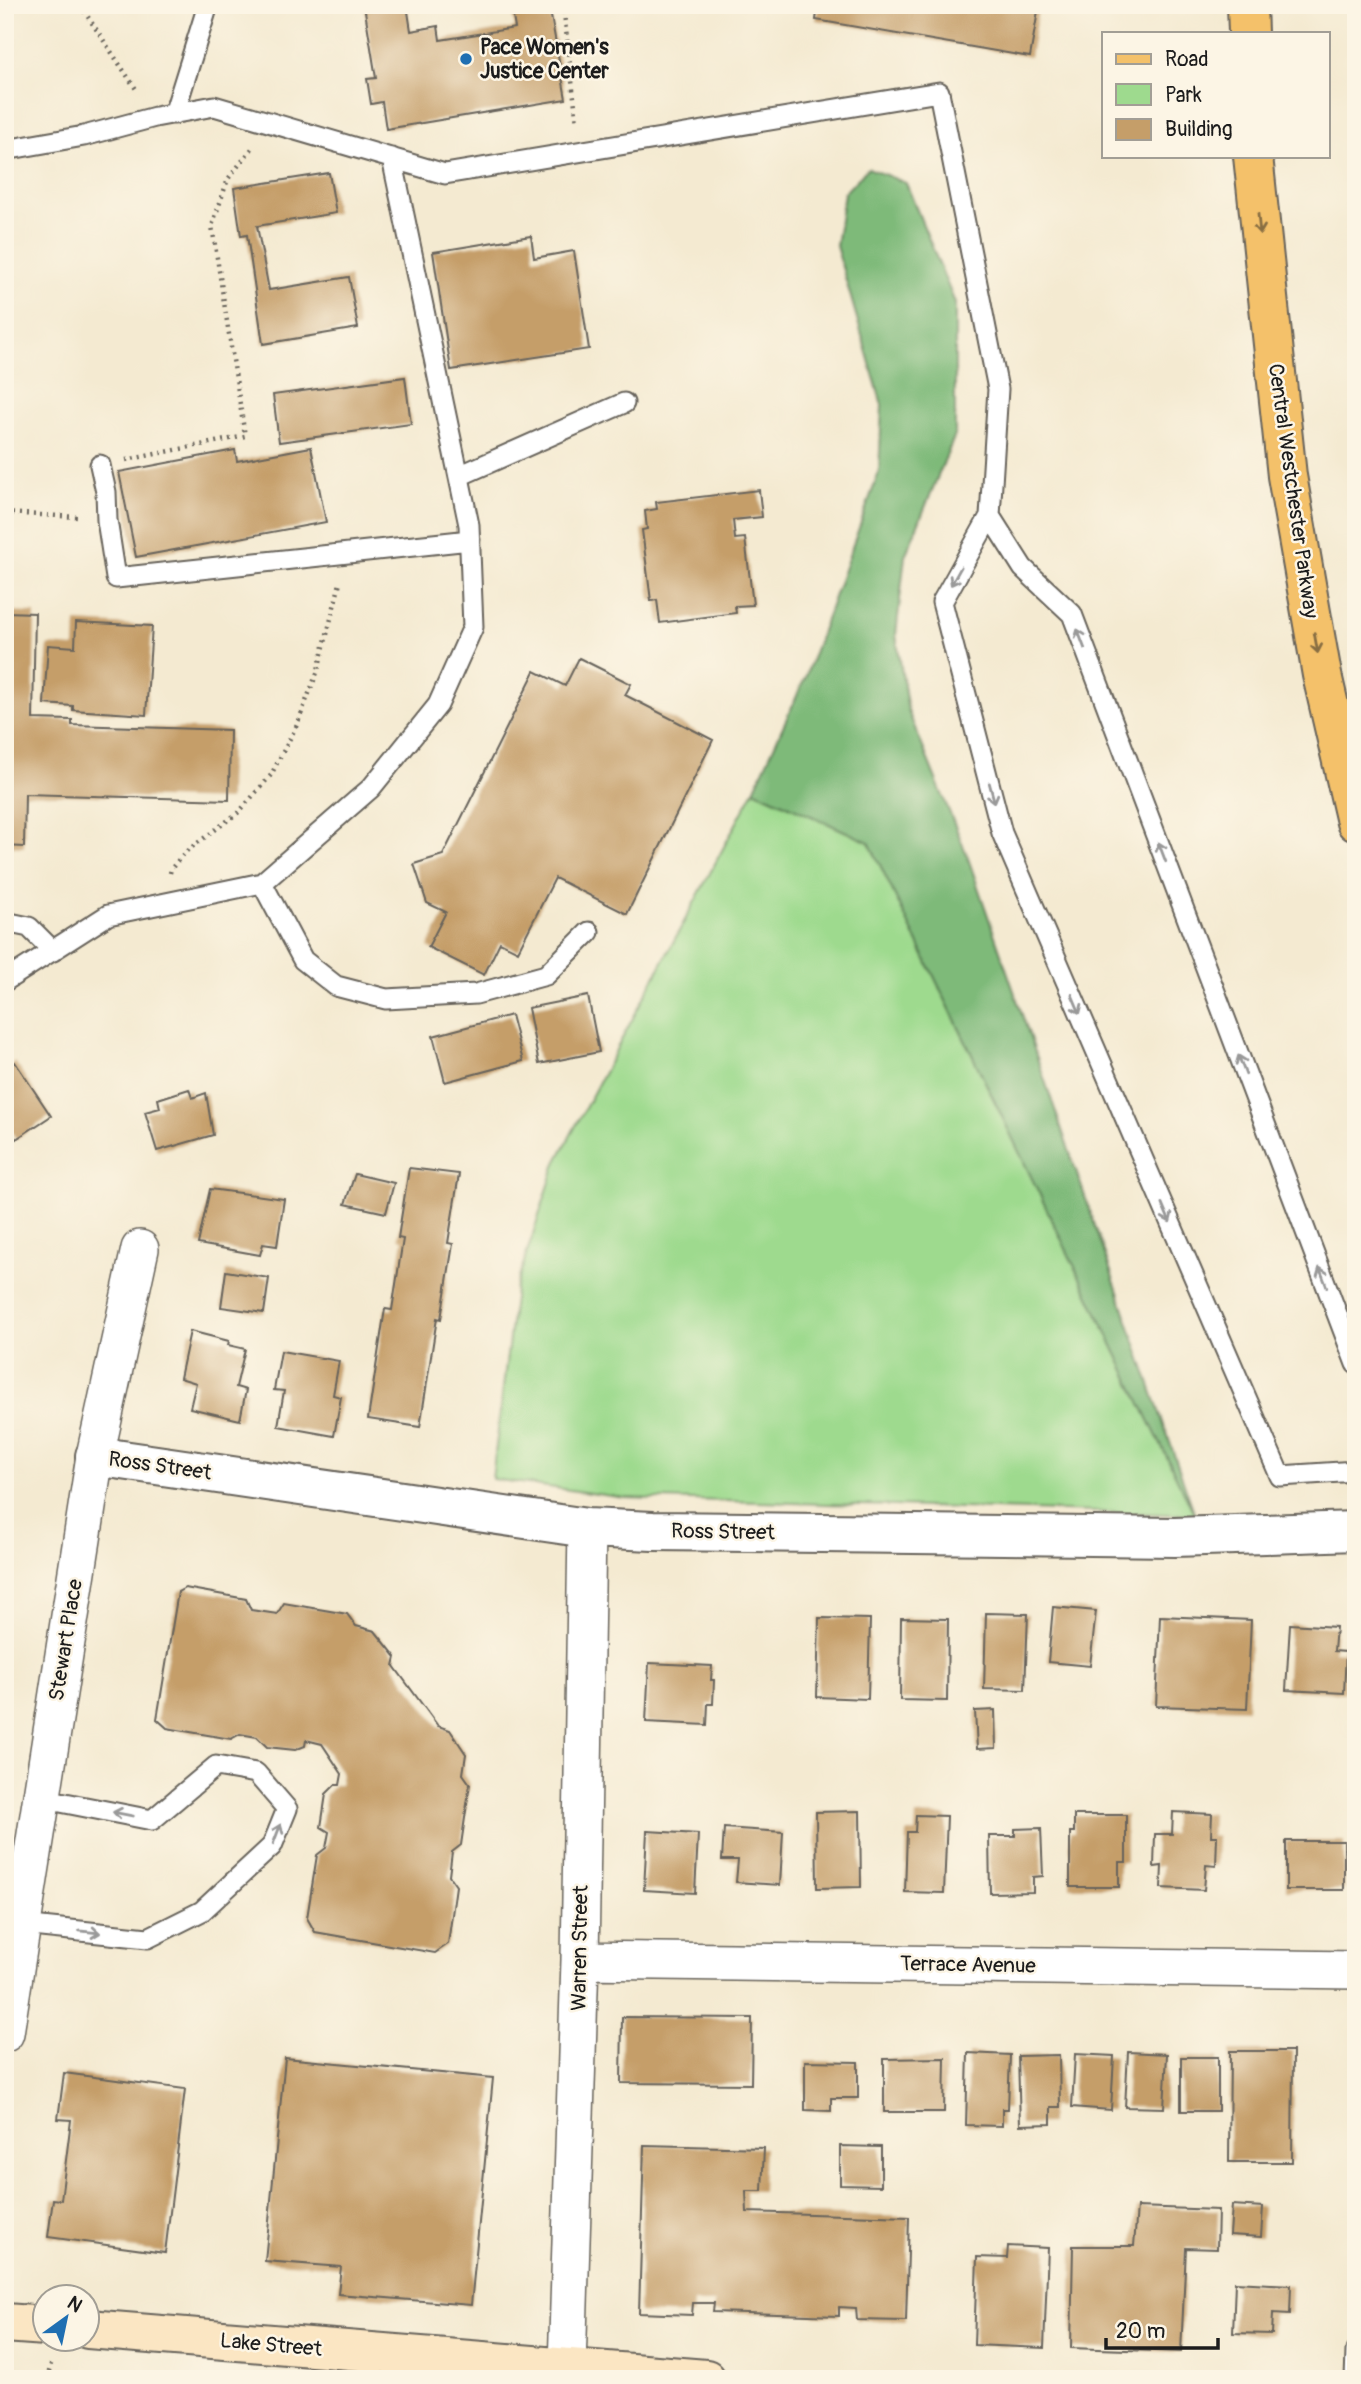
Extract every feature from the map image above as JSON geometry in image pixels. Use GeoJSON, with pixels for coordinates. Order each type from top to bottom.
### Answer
{"type":"FeatureCollection","features":[{"type":"Feature","properties":{"kind":"main road"},"geometry":{"type":"LineString","coordinates":[[1247,5],[1248,32]]}},
{"type":"Feature","properties":{"kind":"main road","name":"Central Westchester Parkway"},"geometry":{"type":"LineString","coordinates":[[1253,158],[1287,476],[1322,676],[1356,822]]}},
{"type":"Feature","properties":{"kind":"main road"},"geometry":{"type":"LineString","coordinates":[[5,2323],[32,2325]]}},
{"type":"Feature","properties":{"kind":"main road","name":"Lake Street"},"geometry":{"type":"LineString","coordinates":[[102,2331],[414,2368],[567,2367],[706,2379]]}},
{"type":"Feature","properties":{"kind":"street","name":"Stewart Place"},"geometry":{"type":"LineString","coordinates":[[5,2033],[95,1456],[140,1249]]}},
{"type":"Feature","properties":{"kind":"street","name":"Ross Street"},"geometry":{"type":"LineString","coordinates":[[95,1456],[587,1528],[1161,1537],[1356,1531]]}},
{"type":"Feature","properties":{"kind":"street","name":"Warren Street"},"geometry":{"type":"LineString","coordinates":[[567,2367],[580,1961],[587,1528]]}},
{"type":"Feature","properties":{"kind":"street","name":"Terrace Avenue"},"geometry":{"type":"LineString","coordinates":[[580,1961],[1356,1970]]}},
{"type":"Feature","properties":{"kind":"lane"},"geometry":{"type":"LineString","coordinates":[[164,115],[208,5]]}},
{"type":"Feature","properties":{"kind":"lane"},"geometry":{"type":"LineString","coordinates":[[5,150],[84,136],[164,115],[214,106],[445,174],[939,92],[998,389],[990,516],[942,601],[1002,833],[1280,1476],[1356,1471]]}},
{"type":"Feature","properties":{"kind":"lane"},"geometry":{"type":"LineString","coordinates":[[5,981],[108,915],[262,883],[371,788],[438,705],[473,627],[469,525],[392,158]]}},
{"type":"Feature","properties":{"kind":"lane"},"geometry":{"type":"LineString","coordinates":[[459,476],[624,403]]}},
{"type":"Feature","properties":{"kind":"lane"},"geometry":{"type":"LineString","coordinates":[[100,465],[106,492],[107,520],[116,578],[470,540]]}},
{"type":"Feature","properties":{"kind":"lane"},"geometry":{"type":"LineString","coordinates":[[990,516],[1023,568],[1072,614],[1356,1364]]}},
{"type":"Feature","properties":{"kind":"lane"},"geometry":{"type":"LineString","coordinates":[[262,883],[303,960],[336,986],[386,999],[476,993],[546,975],[589,932]]}},
{"type":"Feature","properties":{"kind":"lane"},"geometry":{"type":"LineString","coordinates":[[5,922],[29,927],[53,951]]}},
{"type":"Feature","properties":{"kind":"lane"},"geometry":{"type":"LineString","coordinates":[[22,1925],[148,1938],[202,1911],[272,1846],[287,1808],[256,1773],[216,1766],[152,1820],[40,1798]]}},
{"type":"Feature","properties":{"kind":"lane"},"geometry":{"type":"LineString","coordinates":[[1355,2379],[1356,2351]]}},
{"type":"Feature","properties":{"kind":"path"},"geometry":{"type":"LineString","coordinates":[[69,5],[81,5],[164,115]]}},
{"type":"Feature","properties":{"kind":"path"},"geometry":{"type":"LineString","coordinates":[[563,5],[581,151]]}},
{"type":"Feature","properties":{"kind":"path"},"geometry":{"type":"LineString","coordinates":[[100,465],[245,436],[212,226],[228,178],[272,123]]}},
{"type":"Feature","properties":{"kind":"path"},"geometry":{"type":"LineString","coordinates":[[5,513],[107,520]]}},
{"type":"Feature","properties":{"kind":"path"},"geometry":{"type":"LineString","coordinates":[[168,903],[171,869],[184,853],[239,811],[271,775],[297,725],[318,670],[344,570],[342,554]]}},
{"type":"Feature","properties":{"kind":"green space"},"geometry":{"type":"Polygon","coordinates":[[[868,168],[906,183],[955,303],[955,435],[905,556],[896,635],[908,711],[967,855],[1195,1515],[869,842],[754,790],[805,678],[879,472],[882,405],[836,246],[844,193],[868,168]]]}},
{"type":"Feature","properties":{"kind":"green space"},"geometry":{"type":"Polygon","coordinates":[[[754,790],[869,842],[1195,1515],[625,1498],[492,1479],[515,1290],[556,1163],[754,790]]]}},
{"type":"Feature","properties":{"kind":"building","name":"Pace Women's Justice Center"},"geometry":{"type":"Polygon","coordinates":[[[364,5],[407,5],[411,31],[438,26],[440,40],[515,28],[513,17],[530,14],[528,5],[549,5],[566,99],[386,129],[382,102],[371,104],[367,79],[376,78],[364,5]]]}},
{"type":"Feature","properties":{"kind":"building"},"geometry":{"type":"Polygon","coordinates":[[[818,5],[1039,5],[1030,57],[816,20],[818,5]]]}},
{"type":"Feature","properties":{"kind":"building"},"geometry":{"type":"Polygon","coordinates":[[[329,173],[336,213],[257,226],[269,290],[349,277],[358,328],[263,344],[247,235],[241,236],[234,188],[329,173]]]}},
{"type":"Feature","properties":{"kind":"building"},"geometry":{"type":"Polygon","coordinates":[[[531,236],[534,258],[574,251],[589,349],[451,370],[433,252],[531,236]]]}},
{"type":"Feature","properties":{"kind":"building"},"geometry":{"type":"Polygon","coordinates":[[[405,377],[411,424],[279,442],[273,395],[405,377]]]}},
{"type":"Feature","properties":{"kind":"building"},"geometry":{"type":"Polygon","coordinates":[[[311,447],[326,522],[136,557],[119,472],[235,450],[237,461],[311,447]]]}},
{"type":"Feature","properties":{"kind":"building"},"geometry":{"type":"Polygon","coordinates":[[[759,490],[762,517],[733,520],[735,539],[745,538],[753,605],[735,606],[736,613],[660,623],[657,600],[651,601],[642,530],[647,529],[645,511],[657,509],[656,502],[759,490]]]}},
{"type":"Feature","properties":{"kind":"building"},"geometry":{"type":"Polygon","coordinates":[[[5,612],[35,613],[33,719],[72,720],[72,725],[230,730],[229,800],[25,794],[24,847],[5,846],[5,612]]]}},
{"type":"Feature","properties":{"kind":"building"},"geometry":{"type":"Polygon","coordinates":[[[76,622],[152,626],[146,715],[73,710],[73,706],[44,704],[48,645],[75,647],[76,622]]]}},
{"type":"Feature","properties":{"kind":"building"},"geometry":{"type":"Polygon","coordinates":[[[579,658],[631,684],[625,695],[713,740],[627,914],[555,878],[518,951],[500,942],[484,975],[428,947],[446,912],[427,903],[414,864],[443,855],[535,671],[565,686],[579,658]]]}},
{"type":"Feature","properties":{"kind":"building"},"geometry":{"type":"Polygon","coordinates":[[[588,996],[599,1052],[539,1064],[528,1008],[588,996]]]}},
{"type":"Feature","properties":{"kind":"building"},"geometry":{"type":"Polygon","coordinates":[[[511,1015],[523,1061],[445,1082],[433,1036],[511,1015]]]}},
{"type":"Feature","properties":{"kind":"building"},"geometry":{"type":"Polygon","coordinates":[[[15,1062],[51,1116],[16,1139],[5,1122],[5,1068],[15,1062]]]}},
{"type":"Feature","properties":{"kind":"building"},"geometry":{"type":"Polygon","coordinates":[[[189,1089],[192,1098],[206,1093],[213,1135],[157,1151],[145,1112],[160,1108],[158,1099],[189,1089]]]}},
{"type":"Feature","properties":{"kind":"building"},"geometry":{"type":"Polygon","coordinates":[[[409,1168],[459,1174],[448,1243],[453,1244],[441,1319],[437,1318],[420,1427],[368,1419],[385,1309],[392,1310],[403,1239],[398,1238],[409,1168]]]}},
{"type":"Feature","properties":{"kind":"building"},"geometry":{"type":"Polygon","coordinates":[[[355,1174],[394,1183],[386,1213],[345,1204],[355,1174]]]}},
{"type":"Feature","properties":{"kind":"building"},"geometry":{"type":"Polygon","coordinates":[[[210,1189],[284,1199],[277,1246],[263,1244],[260,1255],[198,1244],[210,1189]]]}},
{"type":"Feature","properties":{"kind":"building"},"geometry":{"type":"Polygon","coordinates":[[[226,1271],[269,1278],[264,1313],[221,1307],[226,1271]]]}},
{"type":"Feature","properties":{"kind":"building"},"geometry":{"type":"Polygon","coordinates":[[[190,1331],[229,1341],[228,1345],[245,1349],[236,1387],[246,1390],[240,1420],[190,1408],[196,1383],[180,1378],[190,1331]]]}},
{"type":"Feature","properties":{"kind":"building"},"geometry":{"type":"Polygon","coordinates":[[[281,1351],[339,1361],[333,1395],[341,1397],[334,1436],[278,1426],[284,1391],[274,1390],[281,1351]]]}},
{"type":"Feature","properties":{"kind":"building"},"geometry":{"type":"Polygon","coordinates":[[[185,1588],[246,1599],[251,1610],[277,1614],[284,1603],[347,1614],[356,1626],[375,1631],[396,1657],[394,1666],[438,1726],[450,1730],[466,1754],[463,1774],[470,1784],[461,1845],[452,1852],[449,1876],[456,1886],[448,1944],[435,1953],[315,1932],[307,1918],[317,1855],[326,1848],[329,1832],[321,1827],[326,1794],[335,1785],[340,1785],[342,1774],[322,1744],[306,1740],[305,1746],[295,1750],[267,1747],[257,1737],[240,1734],[231,1739],[167,1728],[157,1719],[178,1592],[185,1588]]]}},
{"type":"Feature","properties":{"kind":"building"},"geometry":{"type":"Polygon","coordinates":[[[1053,1607],[1096,1611],[1090,1666],[1048,1662],[1053,1607]]]}},
{"type":"Feature","properties":{"kind":"building"},"geometry":{"type":"Polygon","coordinates":[[[986,1613],[1028,1614],[1025,1690],[984,1689],[986,1613]]]}},
{"type":"Feature","properties":{"kind":"building"},"geometry":{"type":"Polygon","coordinates":[[[1160,1616],[1251,1620],[1247,1709],[1156,1706],[1160,1616]]]}},
{"type":"Feature","properties":{"kind":"building"},"geometry":{"type":"Polygon","coordinates":[[[819,1618],[870,1619],[868,1699],[817,1697],[819,1618]]]}},
{"type":"Feature","properties":{"kind":"building"},"geometry":{"type":"Polygon","coordinates":[[[901,1618],[948,1619],[947,1701],[900,1700],[901,1618]]]}},
{"type":"Feature","properties":{"kind":"building"},"geometry":{"type":"Polygon","coordinates":[[[1290,1624],[1336,1627],[1334,1651],[1346,1652],[1344,1693],[1286,1690],[1290,1624]]]}},
{"type":"Feature","properties":{"kind":"building"},"geometry":{"type":"Polygon","coordinates":[[[649,1663],[712,1666],[713,1704],[708,1704],[707,1725],[646,1722],[649,1663]]]}},
{"type":"Feature","properties":{"kind":"building"},"geometry":{"type":"Polygon","coordinates":[[[995,1710],[996,1748],[977,1749],[975,1711],[995,1710]]]}},
{"type":"Feature","properties":{"kind":"building"},"geometry":{"type":"Polygon","coordinates":[[[860,1811],[861,1887],[817,1888],[816,1812],[860,1811]]]}},
{"type":"Feature","properties":{"kind":"building"},"geometry":{"type":"Polygon","coordinates":[[[1173,1812],[1212,1814],[1211,1836],[1217,1836],[1216,1866],[1206,1865],[1204,1890],[1161,1888],[1162,1866],[1154,1867],[1155,1834],[1172,1834],[1173,1812]]]}},
{"type":"Feature","properties":{"kind":"building"},"geometry":{"type":"Polygon","coordinates":[[[916,1815],[947,1816],[944,1893],[905,1892],[907,1832],[915,1832],[916,1815]]]}},
{"type":"Feature","properties":{"kind":"building"},"geometry":{"type":"Polygon","coordinates":[[[1074,1815],[1126,1815],[1126,1862],[1119,1862],[1119,1887],[1070,1887],[1070,1832],[1074,1832],[1074,1815]]]}},
{"type":"Feature","properties":{"kind":"building"},"geometry":{"type":"Polygon","coordinates":[[[724,1828],[783,1832],[780,1885],[736,1882],[738,1860],[722,1860],[724,1828]]]}},
{"type":"Feature","properties":{"kind":"building"},"geometry":{"type":"Polygon","coordinates":[[[1041,1828],[1043,1876],[1033,1877],[1033,1892],[990,1893],[989,1836],[1015,1836],[1015,1829],[1041,1828]]]}},
{"type":"Feature","properties":{"kind":"building"},"geometry":{"type":"Polygon","coordinates":[[[647,1831],[698,1834],[695,1893],[644,1890],[647,1831]]]}},
{"type":"Feature","properties":{"kind":"building"},"geometry":{"type":"Polygon","coordinates":[[[1286,1841],[1344,1841],[1344,1890],[1286,1890],[1286,1841]]]}},
{"type":"Feature","properties":{"kind":"building"},"geometry":{"type":"Polygon","coordinates":[[[622,2017],[752,2018],[751,2084],[621,2083],[622,2017]]]}},
{"type":"Feature","properties":{"kind":"building"},"geometry":{"type":"Polygon","coordinates":[[[1230,2051],[1293,2051],[1292,2162],[1229,2162],[1230,2051]]]}},
{"type":"Feature","properties":{"kind":"building"},"geometry":{"type":"Polygon","coordinates":[[[1128,2052],[1167,2054],[1164,2108],[1125,2107],[1128,2052]]]}},
{"type":"Feature","properties":{"kind":"building"},"geometry":{"type":"Polygon","coordinates":[[[968,2053],[1010,2055],[1008,2109],[1002,2109],[1002,2126],[966,2125],[968,2053]]]}},
{"type":"Feature","properties":{"kind":"building"},"geometry":{"type":"Polygon","coordinates":[[[1075,2054],[1114,2056],[1111,2110],[1072,2107],[1075,2054]]]}},
{"type":"Feature","properties":{"kind":"building"},"geometry":{"type":"Polygon","coordinates":[[[1059,2055],[1060,2107],[1051,2107],[1051,2124],[1020,2125],[1018,2056],[1059,2055]]]}},
{"type":"Feature","properties":{"kind":"building"},"geometry":{"type":"Polygon","coordinates":[[[1181,2057],[1218,2057],[1218,2111],[1181,2111],[1181,2057]]]}},
{"type":"Feature","properties":{"kind":"building"},"geometry":{"type":"Polygon","coordinates":[[[285,2058],[493,2078],[471,2305],[338,2294],[341,2267],[265,2261],[285,2058]]]}},
{"type":"Feature","properties":{"kind":"building"},"geometry":{"type":"Polygon","coordinates":[[[945,2058],[944,2112],[884,2112],[884,2059],[945,2058]]]}},
{"type":"Feature","properties":{"kind":"building"},"geometry":{"type":"Polygon","coordinates":[[[805,2061],[858,2062],[858,2098],[831,2098],[831,2111],[805,2110],[805,2061]]]}},
{"type":"Feature","properties":{"kind":"building"},"geometry":{"type":"Polygon","coordinates":[[[64,2073],[185,2089],[165,2253],[48,2237],[53,2199],[61,2200],[71,2120],[58,2119],[64,2073]]]}},
{"type":"Feature","properties":{"kind":"building"},"geometry":{"type":"Polygon","coordinates":[[[644,2145],[764,2148],[762,2191],[746,2191],[747,2212],[909,2217],[906,2321],[857,2320],[856,2308],[839,2307],[839,2316],[713,2312],[714,2303],[693,2303],[692,2315],[639,2313],[644,2145]]]}},
{"type":"Feature","properties":{"kind":"building"},"geometry":{"type":"Polygon","coordinates":[[[840,2146],[881,2147],[881,2186],[840,2185],[840,2146]]]}},
{"type":"Feature","properties":{"kind":"building"},"geometry":{"type":"Polygon","coordinates":[[[1232,2205],[1263,2207],[1261,2237],[1230,2235],[1232,2205]]]}},
{"type":"Feature","properties":{"kind":"building"},"geometry":{"type":"Polygon","coordinates":[[[1137,2207],[1218,2210],[1217,2249],[1186,2248],[1181,2352],[1071,2348],[1073,2246],[1134,2246],[1137,2207]]]}},
{"type":"Feature","properties":{"kind":"building"},"geometry":{"type":"Polygon","coordinates":[[[1008,2246],[1048,2248],[1044,2348],[974,2345],[977,2257],[1007,2258],[1008,2246]]]}},
{"type":"Feature","properties":{"kind":"building"},"geometry":{"type":"Polygon","coordinates":[[[1235,2282],[1291,2285],[1290,2314],[1273,2313],[1272,2334],[1233,2333],[1235,2282]]]}},
{"type":"Feature","properties":{"kind":"place","name":"Pace Women's Justice Center"},"geometry":{"type":"Point","coordinates":[466,59]}}]}
